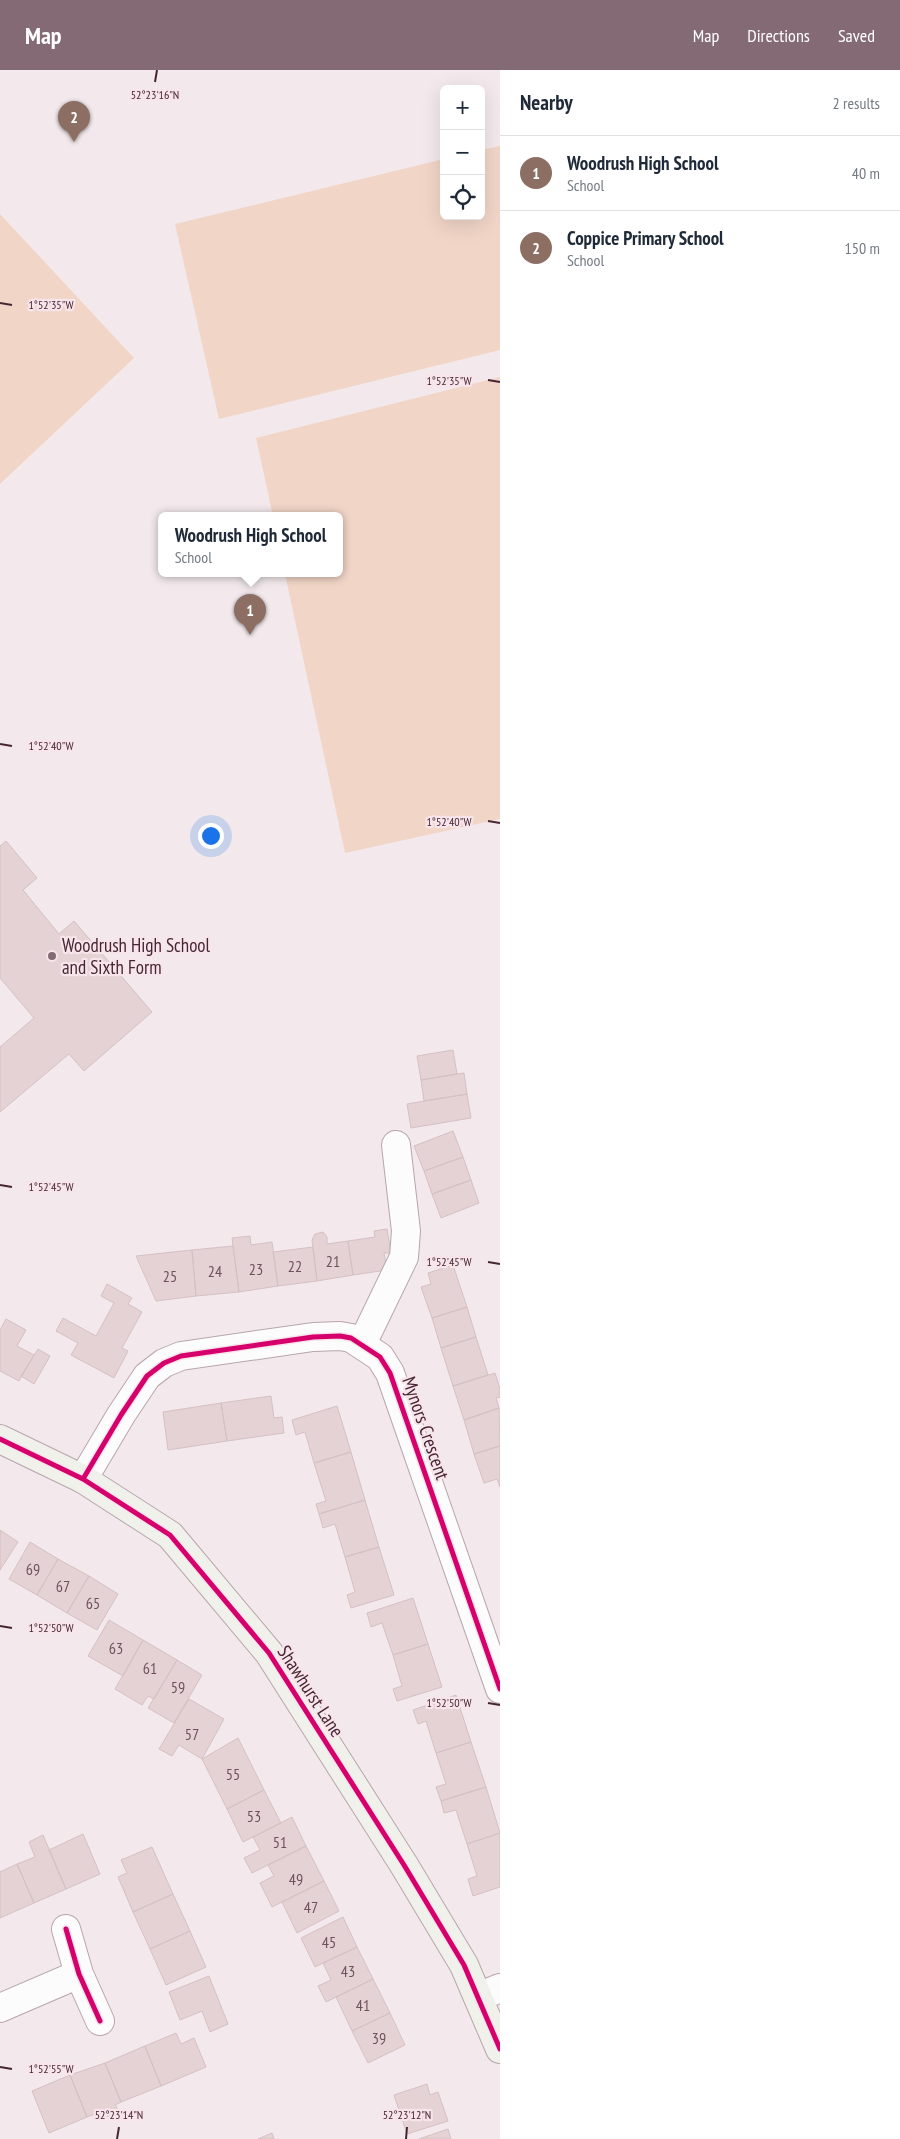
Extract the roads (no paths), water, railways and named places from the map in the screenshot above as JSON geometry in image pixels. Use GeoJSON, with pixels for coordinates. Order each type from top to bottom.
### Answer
{"type":"FeatureCollection","features":[{"type":"Feature","properties":{"kind":"street"},"geometry":{"type":"LineString","coordinates":[[362,1344],[404,1257],[406,1232],[396,1145]]}},
{"type":"Feature","properties":{"kind":"street","name":"Mynors Crescent"},"geometry":{"type":"LineString","coordinates":[[83,1479],[121,1414],[147,1376],[164,1363],[181,1356],[313,1337],[340,1336],[351,1338],[380,1357],[390,1372],[500,1688]]}},
{"type":"Feature","properties":{"kind":"street","name":"Shawhurst Lane"},"geometry":{"type":"LineString","coordinates":[[0,1438],[83,1479],[170,1535],[269,1653],[404,1864],[464,1965],[489,1992],[500,2049]]}},
{"type":"Feature","properties":{"kind":"street"},"geometry":{"type":"LineString","coordinates":[[66,1929],[79,1974],[100,2021]]}},
{"type":"Feature","properties":{"kind":"street"},"geometry":{"type":"LineString","coordinates":[[0,2008],[79,1974]]}},
{"type":"Feature","properties":{"kind":"place","name":"Coppice Primary School"},"geometry":{"type":"Point","coordinates":[74,142]}},
{"type":"Feature","properties":{"kind":"place","name":"Woodrush High School"},"geometry":{"type":"Point","coordinates":[250,635]}},
{"type":"Feature","properties":{"kind":"place","name":"Woodrush High School and Sixth Form"},"geometry":{"type":"Point","coordinates":[52,956]}}]}
